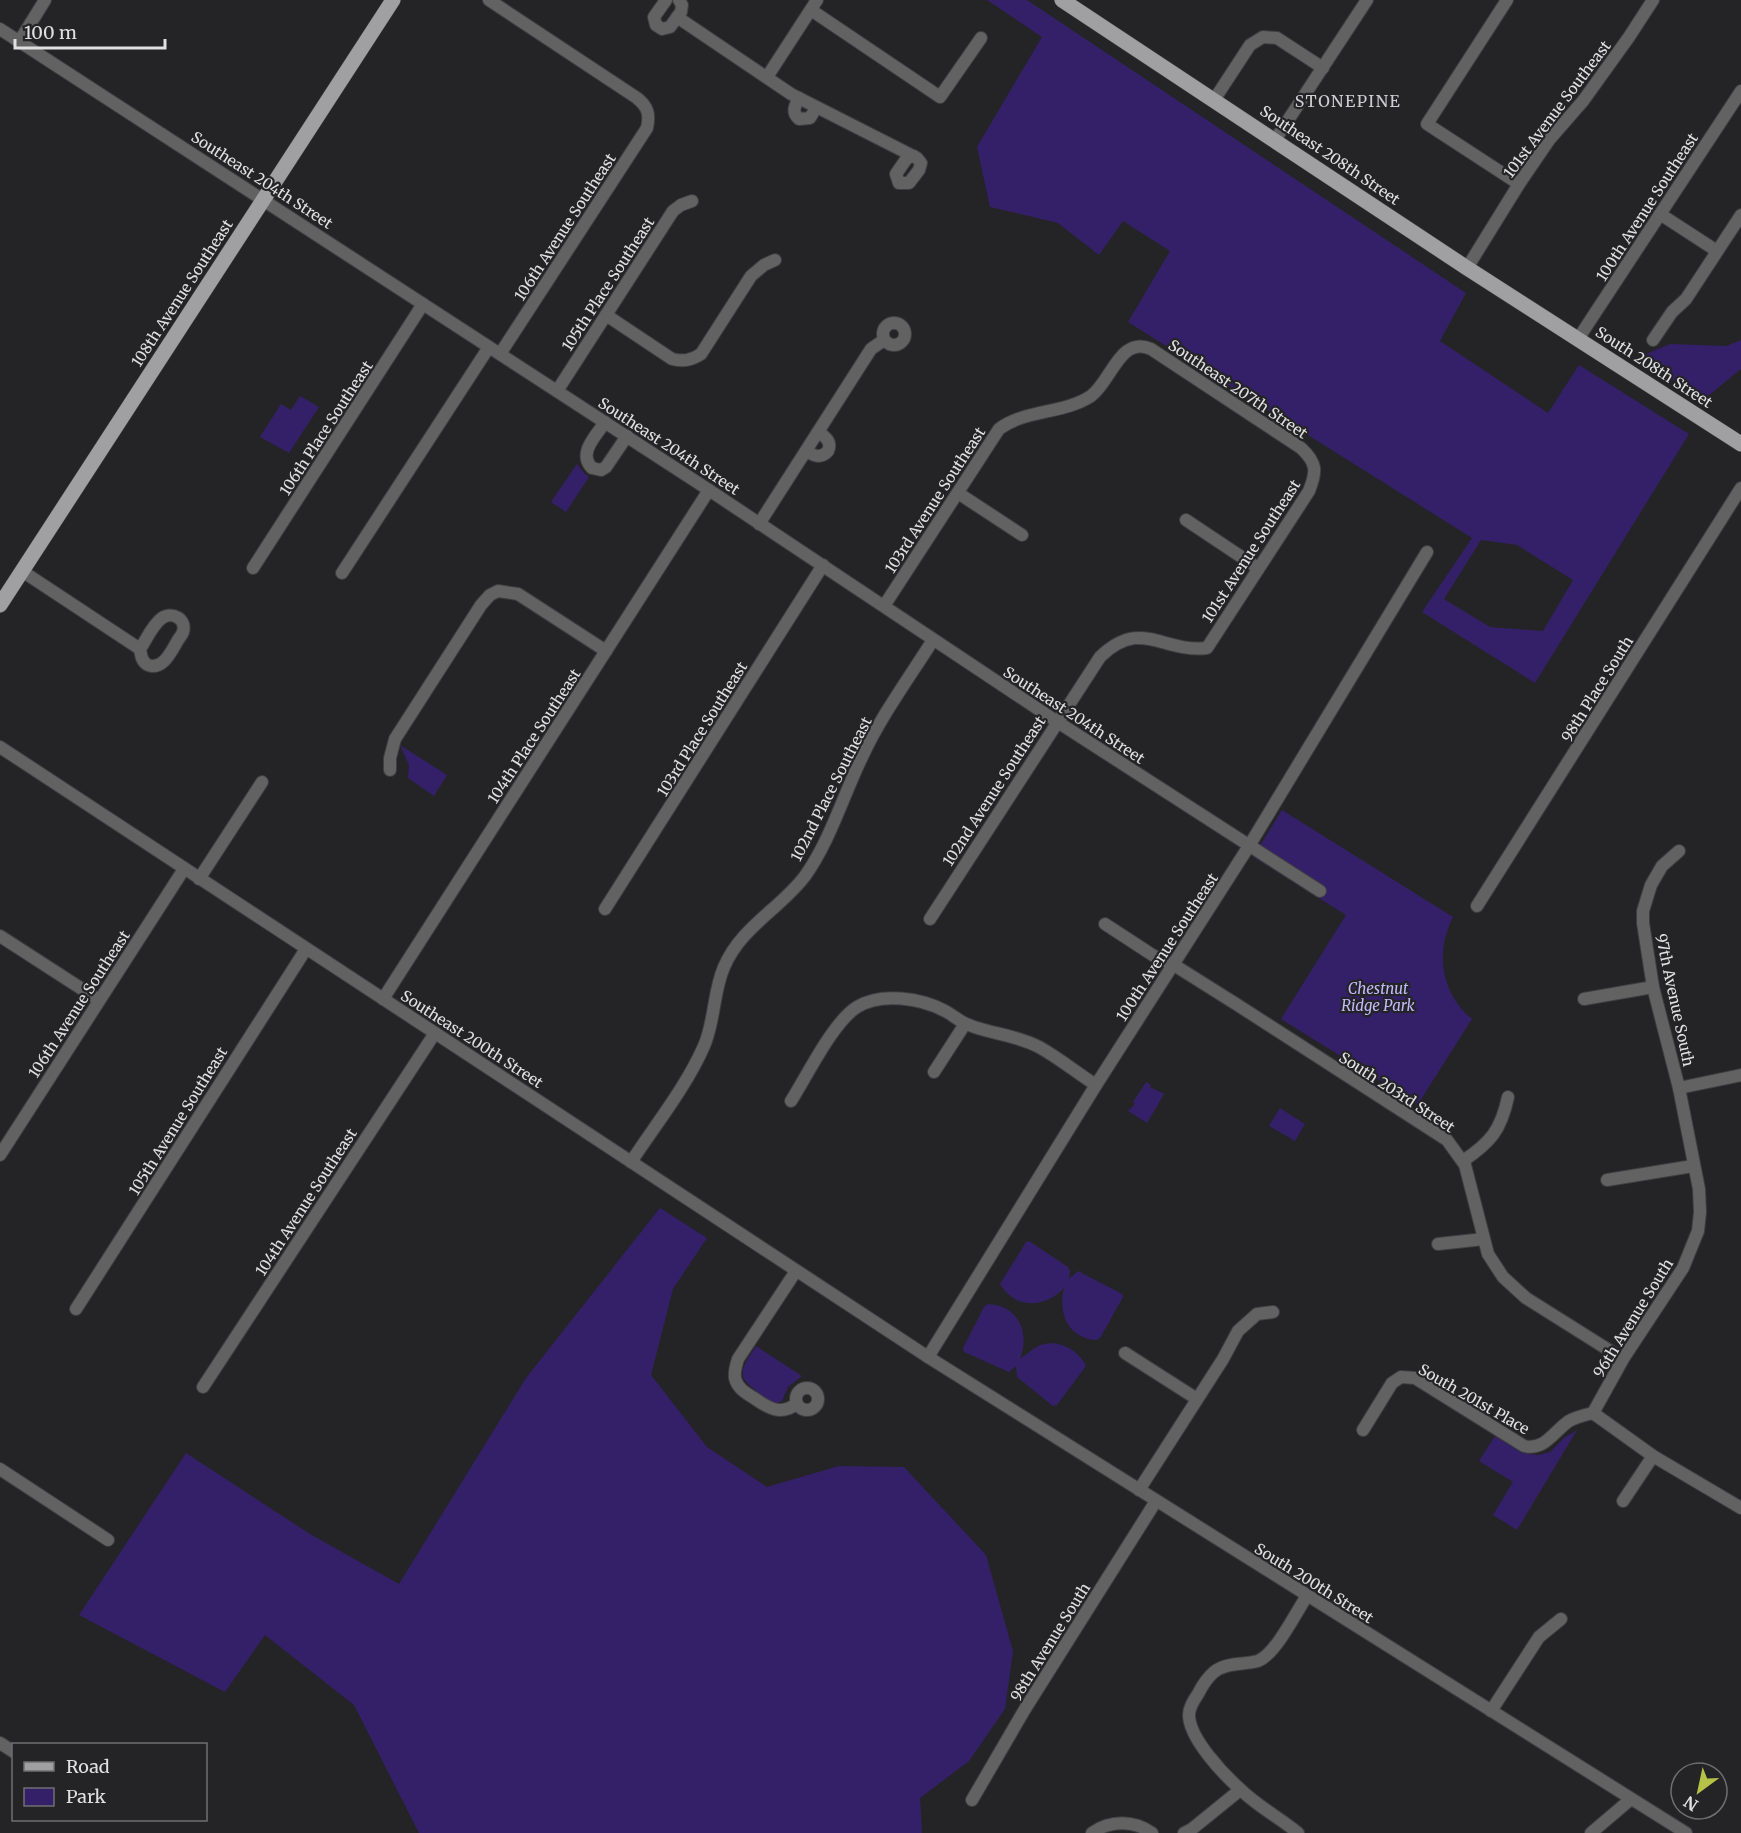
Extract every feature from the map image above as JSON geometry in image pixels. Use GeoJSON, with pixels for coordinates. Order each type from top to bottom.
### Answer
{"type":"FeatureCollection","features":[{"type":"Feature","properties":{"kind":"main road","name":"108th Avenue Southeast"},"geometry":{"type":"LineString","coordinates":[[0,605],[393,0]]}},
{"type":"Feature","properties":{"kind":"main road","name":"Southeast 208th Street"},"geometry":{"type":"LineString","coordinates":[[1062,0],[1578,339]]}},
{"type":"Feature","properties":{"kind":"main road","name":"South 208th Street"},"geometry":{"type":"LineString","coordinates":[[1578,339],[1741,444]]}},
{"type":"Feature","properties":{"kind":"street"},"geometry":{"type":"LineString","coordinates":[[19,42],[45,0]]}},
{"type":"Feature","properties":{"kind":"street","name":"106th Avenue Southeast"},"geometry":{"type":"LineString","coordinates":[[489,0],[637,98],[646,105],[650,115],[647,128],[500,354]]}},
{"type":"Feature","properties":{"kind":"street"},"geometry":{"type":"LineString","coordinates":[[666,0],[654,17],[656,25],[666,29],[670,27],[682,9],[679,0]]}},
{"type":"Feature","properties":{"kind":"street"},"geometry":{"type":"LineString","coordinates":[[1275,140],[1367,0]]}},
{"type":"Feature","properties":{"kind":"street"},"geometry":{"type":"LineString","coordinates":[[1507,0],[1427,124],[1519,184]]}},
{"type":"Feature","properties":{"kind":"street","name":"101st Avenue Southeast"},"geometry":{"type":"LineString","coordinates":[[1467,268],[1519,184],[1550,140],[1583,101],[1653,0]]}},
{"type":"Feature","properties":{"kind":"street"},"geometry":{"type":"LineString","coordinates":[[767,77],[814,5],[940,97],[981,38]]}},
{"type":"Feature","properties":{"kind":"street"},"geometry":{"type":"LineString","coordinates":[[677,17],[816,108],[914,156]]}},
{"type":"Feature","properties":{"kind":"street","name":"Southeast 204th Street"},"geometry":{"type":"LineString","coordinates":[[0,29],[627,436],[1056,722],[1320,891]]}},
{"type":"Feature","properties":{"kind":"street"},"geometry":{"type":"LineString","coordinates":[[1214,100],[1250,45],[1263,37],[1276,38],[1323,68]]}},
{"type":"Feature","properties":{"kind":"street","name":"100th Avenue Southeast"},"geometry":{"type":"LineString","coordinates":[[1578,339],[1741,90]]}},
{"type":"Feature","properties":{"kind":"street"},"geometry":{"type":"LineString","coordinates":[[799,98],[794,109],[799,119],[810,118],[816,108]]}},
{"type":"Feature","properties":{"kind":"street","name":"105th Place Southeast"},"geometry":{"type":"LineString","coordinates":[[557,391],[673,211],[692,201]]}},
{"type":"Feature","properties":{"kind":"street"},"geometry":{"type":"LineString","coordinates":[[1660,214],[1717,251]]}},
{"type":"Feature","properties":{"kind":"street"},"geometry":{"type":"LineString","coordinates":[[1653,340],[1672,312],[1686,299],[1741,215]]}},
{"type":"Feature","properties":{"kind":"street"},"geometry":{"type":"LineString","coordinates":[[606,315],[672,359],[682,361],[694,358],[701,354],[751,276],[764,265],[775,260]]}},
{"type":"Feature","properties":{"kind":"street","name":"106th Place Southeast"},"geometry":{"type":"LineString","coordinates":[[254,568],[423,304]]}},
{"type":"Feature","properties":{"kind":"street"},"geometry":{"type":"LineString","coordinates":[[759,524],[871,349],[884,340]]}},
{"type":"Feature","properties":{"kind":"street","name":"Southeast 207th Street"},"geometry":{"type":"LineString","coordinates":[[1136,346],[1143,345],[1151,349],[1301,448],[1312,458],[1315,469]]}},
{"type":"Feature","properties":{"kind":"street"},"geometry":{"type":"LineString","coordinates":[[342,573],[489,346]]}},
{"type":"Feature","properties":{"kind":"street","name":"103rd Avenue Southeast"},"geometry":{"type":"LineString","coordinates":[[884,606],[999,429],[1019,418],[1080,402],[1092,395],[1120,357],[1136,346]]}},
{"type":"Feature","properties":{"kind":"street"},"geometry":{"type":"LineString","coordinates":[[605,422],[585,454],[591,468],[602,470],[606,467],[627,436]]}},
{"type":"Feature","properties":{"kind":"street"},"geometry":{"type":"LineString","coordinates":[[806,451],[821,456],[828,451],[828,439],[818,432]]}},
{"type":"Feature","properties":{"kind":"street","name":"101st Avenue Southeast"},"geometry":{"type":"LineString","coordinates":[[1207,648],[1309,491],[1314,480],[1315,469]]}},
{"type":"Feature","properties":{"kind":"street","name":"98th Place South"},"geometry":{"type":"LineString","coordinates":[[1477,906],[1741,488]]}},
{"type":"Feature","properties":{"kind":"street","name":"104th Place Southeast"},"geometry":{"type":"LineString","coordinates":[[383,999],[709,490]]}},
{"type":"Feature","properties":{"kind":"street"},"geometry":{"type":"LineString","coordinates":[[958,493],[1022,535]]}},
{"type":"Feature","properties":{"kind":"street"},"geometry":{"type":"LineString","coordinates":[[1186,520],[1258,568]]}},
{"type":"Feature","properties":{"kind":"street","name":"100th Avenue Southeast"},"geometry":{"type":"LineString","coordinates":[[928,1357],[1096,1085],[1249,846],[1427,552]]}},
{"type":"Feature","properties":{"kind":"street","name":"103rd Place Southeast"},"geometry":{"type":"LineString","coordinates":[[605,909],[823,565]]}},
{"type":"Feature","properties":{"kind":"street"},"geometry":{"type":"LineString","coordinates":[[22,571],[140,649]]}},
{"type":"Feature","properties":{"kind":"street"},"geometry":{"type":"LineString","coordinates":[[390,770],[390,758],[395,739],[481,605],[490,595],[498,591],[518,594],[606,651]]}},
{"type":"Feature","properties":{"kind":"street","name":"102nd Avenue Southeast"},"geometry":{"type":"LineString","coordinates":[[930,919],[1056,722],[1100,657],[1112,645],[1143,636],[1193,649],[1207,648]]}},
{"type":"Feature","properties":{"kind":"street","name":"102nd Place Southeast"},"geometry":{"type":"LineString","coordinates":[[631,1162],[704,1046],[724,967],[746,932],[762,916],[785,899],[814,861],[878,727],[933,640]]}},
{"type":"Feature","properties":{"kind":"street","name":"Southeast 200th Street"},"geometry":{"type":"LineString","coordinates":[[0,747],[928,1357]]}},
{"type":"Feature","properties":{"kind":"street"},"geometry":{"type":"LineString","coordinates":[[199,879],[262,782]]}},
{"type":"Feature","properties":{"kind":"street","name":"97th Avenue South"},"geometry":{"type":"LineString","coordinates":[[1679,851],[1662,866],[1657,874],[1643,911],[1643,923],[1653,987],[1679,1088],[1693,1166]]}},
{"type":"Feature","properties":{"kind":"street","name":"106th Avenue Southeast"},"geometry":{"type":"LineString","coordinates":[[0,1155],[184,869]]}},
{"type":"Feature","properties":{"kind":"street","name":"South 203rd Street"},"geometry":{"type":"LineString","coordinates":[[1105,924],[1154,956],[1174,964],[1447,1140],[1463,1161],[1470,1179],[1488,1254],[1496,1268],[1513,1288],[1526,1298],[1623,1359]]}},
{"type":"Feature","properties":{"kind":"street"},"geometry":{"type":"LineString","coordinates":[[0,936],[99,1000]]}},
{"type":"Feature","properties":{"kind":"street","name":"105th Avenue Southeast"},"geometry":{"type":"LineString","coordinates":[[76,1309],[306,949]]}},
{"type":"Feature","properties":{"kind":"street"},"geometry":{"type":"LineString","coordinates":[[1584,999],[1653,987]]}},
{"type":"Feature","properties":{"kind":"street"},"geometry":{"type":"LineString","coordinates":[[791,1101],[847,1015],[857,1007],[872,1001],[897,999],[921,1002],[945,1011],[965,1024],[1038,1046],[1096,1085]]}},
{"type":"Feature","properties":{"kind":"street"},"geometry":{"type":"LineString","coordinates":[[934,1072],[965,1024]]}},
{"type":"Feature","properties":{"kind":"street","name":"104th Avenue Southeast"},"geometry":{"type":"LineString","coordinates":[[203,1387],[435,1033]]}},
{"type":"Feature","properties":{"kind":"street"},"geometry":{"type":"LineString","coordinates":[[1679,1088],[1741,1075]]}},
{"type":"Feature","properties":{"kind":"street"},"geometry":{"type":"LineString","coordinates":[[1463,1161],[1482,1148],[1497,1131],[1504,1117],[1508,1097]]}},
{"type":"Feature","properties":{"kind":"street"},"geometry":{"type":"LineString","coordinates":[[1607,1180],[1693,1166]]}},
{"type":"Feature","properties":{"kind":"street","name":"96th Avenue South"},"geometry":{"type":"LineString","coordinates":[[1593,1413],[1623,1359],[1683,1268],[1691,1249],[1698,1231],[1700,1212],[1699,1189],[1693,1166]]}},
{"type":"Feature","properties":{"kind":"street"},"geometry":{"type":"LineString","coordinates":[[1438,1244],[1484,1239]]}},
{"type":"Feature","properties":{"kind":"street"},"geometry":{"type":"LineString","coordinates":[[796,1271],[738,1359],[735,1371],[742,1390],[767,1408],[783,1410],[790,1409],[796,1404]]}},
{"type":"Feature","properties":{"kind":"street"},"geometry":{"type":"LineString","coordinates":[[1139,1490],[1238,1332],[1257,1314],[1273,1311]]}},
{"type":"Feature","properties":{"kind":"street"},"geometry":{"type":"LineString","coordinates":[[1125,1353],[1197,1399]]}},
{"type":"Feature","properties":{"kind":"street","name":"South 200th Street"},"geometry":{"type":"LineString","coordinates":[[928,1357],[1686,1833]]}},
{"type":"Feature","properties":{"kind":"street","name":"South 201st Place"},"geometry":{"type":"LineString","coordinates":[[1364,1430],[1392,1383],[1401,1377],[1415,1378],[1530,1448],[1547,1441],[1572,1420],[1593,1413]]}},
{"type":"Feature","properties":{"kind":"street"},"geometry":{"type":"LineString","coordinates":[[1593,1413],[1653,1456],[1741,1508]]}},
{"type":"Feature","properties":{"kind":"street"},"geometry":{"type":"LineString","coordinates":[[1623,1501],[1653,1456]]}},
{"type":"Feature","properties":{"kind":"street"},"geometry":{"type":"LineString","coordinates":[[0,1469],[108,1540]]}},
{"type":"Feature","properties":{"kind":"street","name":"98th Avenue South"},"geometry":{"type":"LineString","coordinates":[[972,1800],[1025,1710],[1156,1501]]}},
{"type":"Feature","properties":{"kind":"street"},"geometry":{"type":"LineString","coordinates":[[1299,1833],[1240,1790],[1196,1737],[1189,1713],[1204,1682],[1214,1672],[1225,1665],[1257,1661],[1264,1657],[1275,1646],[1307,1596]]}},
{"type":"Feature","properties":{"kind":"street"},"geometry":{"type":"LineString","coordinates":[[1491,1711],[1539,1636],[1561,1619]]}},
{"type":"Feature","properties":{"kind":"street"},"geometry":{"type":"LineString","coordinates":[[1184,1833],[1240,1790]]}},
{"type":"Feature","properties":{"kind":"street"},"geometry":{"type":"LineString","coordinates":[[1591,1833],[1631,1799]]}},
{"type":"Feature","properties":{"kind":"street"},"geometry":{"type":"LineString","coordinates":[[1092,1833],[1115,1824],[1133,1823],[1152,1833]]}},
{"type":"Feature","properties":{"kind":"green space"},"geometry":{"type":"Polygon","coordinates":[[[987,0],[1027,0],[1466,293],[1440,341],[1548,413],[1579,365],[1689,434],[1535,683],[1422,612],[1472,538],[1128,322],[1170,251],[1123,221],[1099,255],[1058,223],[990,207],[977,147],[1042,37],[987,0]],[[1481,540],[1444,599],[1490,627],[1543,631],[1573,580],[1517,545],[1481,540]]]}},
{"type":"Feature","properties":{"kind":"green space"},"geometry":{"type":"Polygon","coordinates":[[[1741,340],[1741,369],[1703,400],[1639,357],[1670,344],[1726,346],[1741,340]]]}},
{"type":"Feature","properties":{"kind":"green space"},"geometry":{"type":"Polygon","coordinates":[[[300,396],[319,407],[289,453],[260,437],[281,404],[291,410],[300,396]]]}},
{"type":"Feature","properties":{"kind":"green space"},"geometry":{"type":"Polygon","coordinates":[[[577,464],[589,477],[566,512],[551,502],[577,464]]]}},
{"type":"Feature","properties":{"kind":"green space"},"geometry":{"type":"Polygon","coordinates":[[[400,745],[447,775],[434,796],[408,778],[409,765],[400,745]]]}},
{"type":"Feature","properties":{"kind":"green space","name":"Chestnut Ridge Park"},"geometry":{"type":"Polygon","coordinates":[[[1282,810],[1453,917],[1444,944],[1444,972],[1453,997],[1472,1019],[1418,1104],[1281,1019],[1346,915],[1253,857],[1282,810]]]}},
{"type":"Feature","properties":{"kind":"green space"},"geometry":{"type":"Polygon","coordinates":[[[1146,1082],[1151,1085],[1150,1087],[1164,1094],[1147,1123],[1128,1111],[1135,1104],[1133,1102],[1146,1082]]]}},
{"type":"Feature","properties":{"kind":"green space"},"geometry":{"type":"Polygon","coordinates":[[[1280,1108],[1305,1124],[1295,1141],[1269,1126],[1280,1108]]]}},
{"type":"Feature","properties":{"kind":"green space"},"geometry":{"type":"Polygon","coordinates":[[[660,1208],[707,1238],[673,1289],[651,1375],[707,1447],[767,1487],[839,1466],[904,1467],[986,1555],[1013,1651],[1005,1709],[969,1761],[920,1798],[922,1833],[419,1833],[354,1705],[265,1635],[225,1692],[79,1615],[186,1453],[310,1534],[399,1584],[526,1378],[660,1208]]]}},
{"type":"Feature","properties":{"kind":"green space"},"geometry":{"type":"Polygon","coordinates":[[[1029,1241],[1068,1267],[1069,1279],[1078,1271],[1122,1294],[1123,1297],[1100,1338],[1096,1340],[1086,1338],[1072,1329],[1062,1306],[1064,1288],[1048,1299],[1031,1303],[1014,1298],[1000,1284],[1026,1242],[1029,1241]]]}},
{"type":"Feature","properties":{"kind":"green space"},"geometry":{"type":"Polygon","coordinates":[[[988,1304],[1007,1310],[1019,1322],[1024,1340],[1020,1359],[1038,1346],[1054,1344],[1067,1347],[1083,1360],[1086,1366],[1057,1405],[1053,1406],[1017,1377],[1016,1366],[1009,1372],[964,1352],[963,1348],[984,1307],[988,1304]]]}},
{"type":"Feature","properties":{"kind":"green space"},"geometry":{"type":"Polygon","coordinates":[[[756,1346],[802,1376],[788,1387],[782,1401],[778,1403],[761,1395],[743,1377],[745,1364],[756,1346]]]}},
{"type":"Feature","properties":{"kind":"green space"},"geometry":{"type":"Polygon","coordinates":[[[1577,1430],[1517,1530],[1493,1515],[1513,1482],[1479,1461],[1495,1436],[1522,1453],[1538,1455],[1550,1452],[1564,1438],[1577,1430]]]}},
{"type":"Feature","properties":{"kind":"district","name":"STONEPINE"},"geometry":{"type":"Point","coordinates":[1348,101]}}]}
